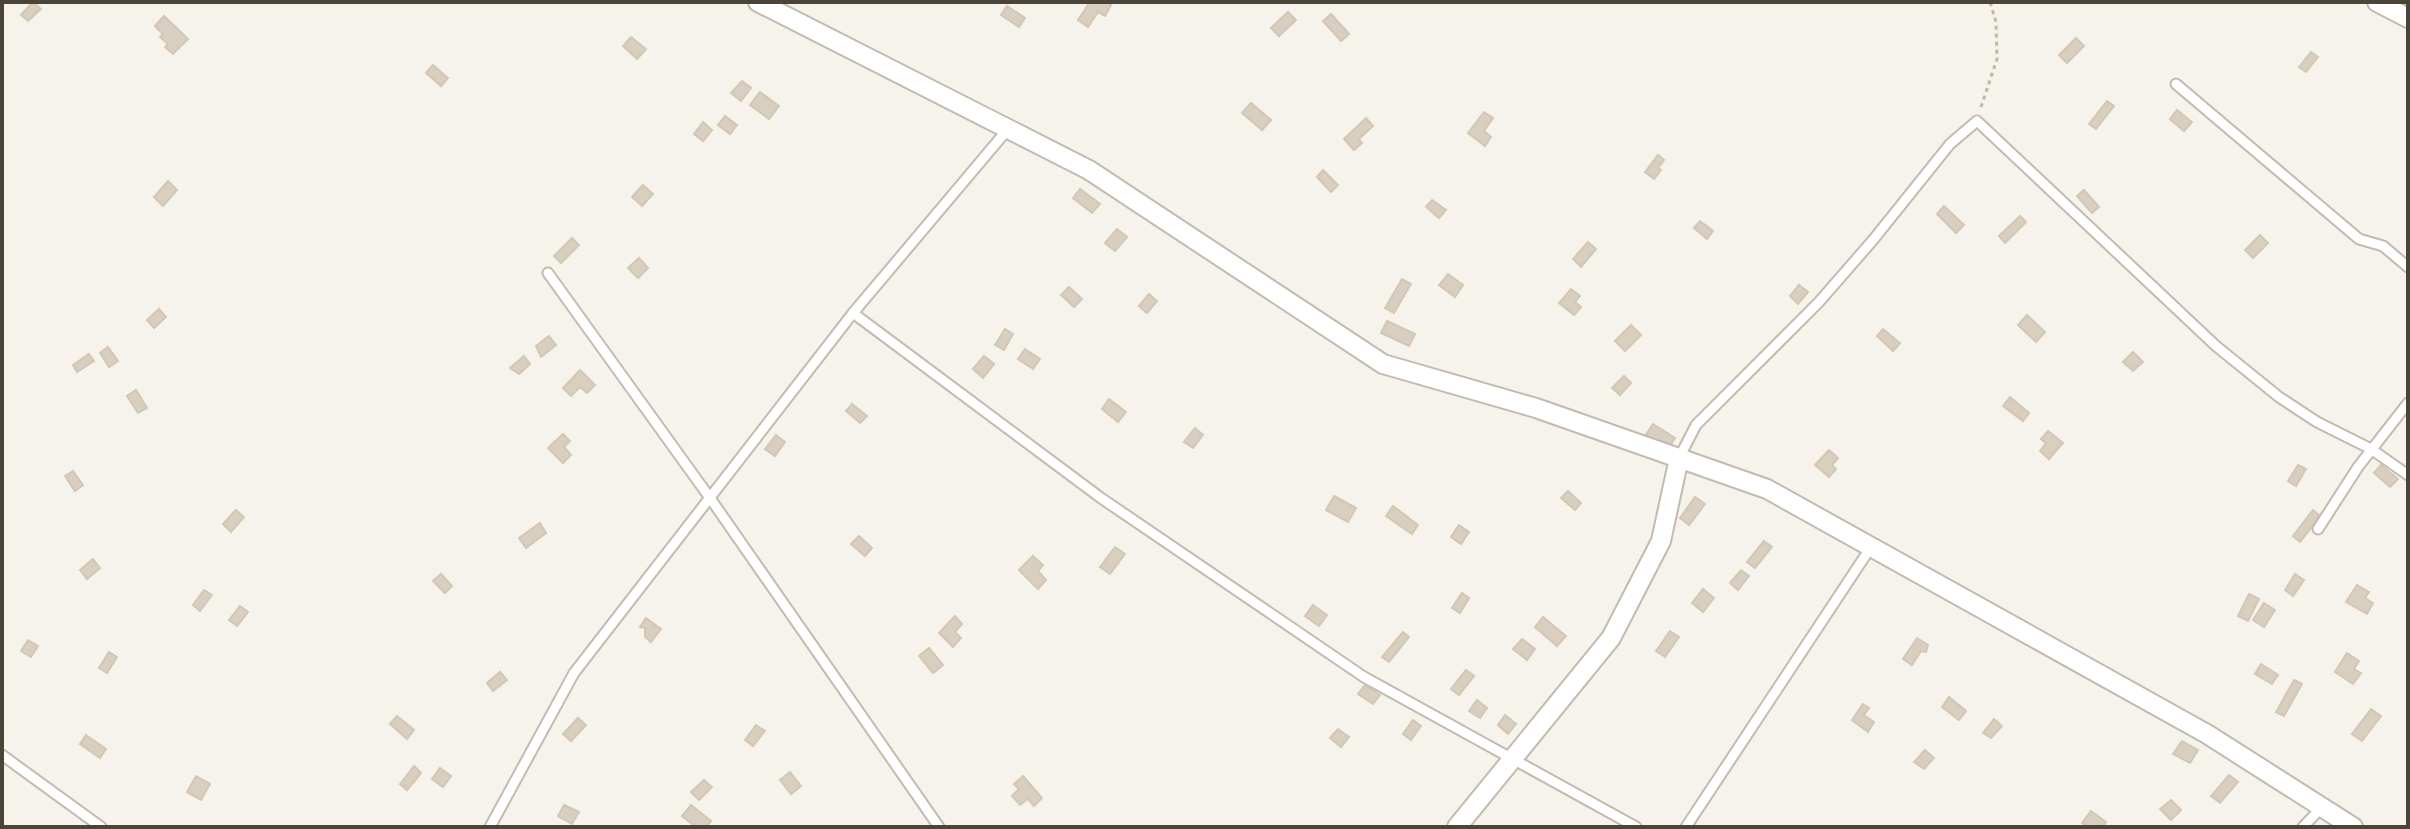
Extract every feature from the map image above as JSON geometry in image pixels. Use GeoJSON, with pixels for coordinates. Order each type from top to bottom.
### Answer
{"type":"FeatureCollection","features":[{"type":"Feature","properties":{"kind":"street"},"geometry":{"type":"LineString","coordinates":[[758,2],[1089,170],[1383,364],[1536,408],[1767,489],[2207,734],[2353,827]]}},
{"type":"Feature","properties":{"kind":"street"},"geometry":{"type":"LineString","coordinates":[[2377,2],[2408,18]]}},
{"type":"Feature","properties":{"kind":"street"},"geometry":{"type":"LineString","coordinates":[[1457,827],[1611,638],[1661,541],[1679,458]]}},
{"type":"Feature","properties":{"kind":"lane"},"geometry":{"type":"LineString","coordinates":[[2176,84],[2359,239],[2383,246],[2408,267]]}},
{"type":"Feature","properties":{"kind":"lane"},"geometry":{"type":"LineString","coordinates":[[1679,458],[1696,425],[1819,302],[1950,144],[1977,121],[2216,346],[2279,397],[2317,422],[2371,449],[2408,475]]}},
{"type":"Feature","properties":{"kind":"lane"},"geometry":{"type":"LineString","coordinates":[[490,827],[574,673],[853,313],[1008,129]]}},
{"type":"Feature","properties":{"kind":"lane"},"geometry":{"type":"LineString","coordinates":[[548,273],[710,498],[939,827]]}},
{"type":"Feature","properties":{"kind":"lane"},"geometry":{"type":"LineString","coordinates":[[853,313],[1101,498],[1364,677],[1636,827]]}},
{"type":"Feature","properties":{"kind":"lane"},"geometry":{"type":"LineString","coordinates":[[2318,529],[2371,449],[2408,403]]}},
{"type":"Feature","properties":{"kind":"lane"},"geometry":{"type":"LineString","coordinates":[[1686,827],[1871,547]]}},
{"type":"Feature","properties":{"kind":"lane"},"geometry":{"type":"LineString","coordinates":[[2,755],[101,827]]}},
{"type":"Feature","properties":{"kind":"lane"},"geometry":{"type":"LineString","coordinates":[[2303,827],[2322,807]]}},
{"type":"Feature","properties":{"kind":"path"},"geometry":{"type":"LineString","coordinates":[[1977,121],[1997,59],[1996,22],[1990,2]]}},
{"type":"Feature","properties":{"kind":"building"},"geometry":{"type":"Polygon","coordinates":[[[33,2],[41,9],[28,21],[21,15],[33,2]]]}},
{"type":"Feature","properties":{"kind":"building"},"geometry":{"type":"Polygon","coordinates":[[[1090,2],[1107,2],[1111,5],[1105,16],[1098,12],[1088,27],[1078,20],[1090,2]]]}},
{"type":"Feature","properties":{"kind":"building"},"geometry":{"type":"Polygon","coordinates":[[[1007,6],[1025,18],[1019,27],[1001,15],[1007,6]]]}},
{"type":"Feature","properties":{"kind":"building"},"geometry":{"type":"Polygon","coordinates":[[[1288,12],[1296,20],[1279,36],[1271,28],[1288,12]]]}},
{"type":"Feature","properties":{"kind":"building"},"geometry":{"type":"Polygon","coordinates":[[[1331,14],[1349,34],[1341,41],[1323,21],[1331,14]]]}},
{"type":"Feature","properties":{"kind":"building"},"geometry":{"type":"Polygon","coordinates":[[[164,16],[188,39],[173,54],[165,47],[168,44],[155,26],[164,16]]]}},
{"type":"Feature","properties":{"kind":"building"},"geometry":{"type":"Polygon","coordinates":[[[631,37],[646,49],[637,59],[623,46],[631,37]]]}},
{"type":"Feature","properties":{"kind":"building"},"geometry":{"type":"Polygon","coordinates":[[[2076,38],[2084,46],[2067,63],[2059,55],[2076,38]]]}},
{"type":"Feature","properties":{"kind":"building"},"geometry":{"type":"Polygon","coordinates":[[[2311,52],[2318,57],[2306,72],[2299,67],[2311,52]]]}},
{"type":"Feature","properties":{"kind":"building"},"geometry":{"type":"Polygon","coordinates":[[[433,65],[448,78],[441,86],[426,73],[433,65]]]}},
{"type":"Feature","properties":{"kind":"building"},"geometry":{"type":"Polygon","coordinates":[[[742,81],[751,88],[741,101],[731,93],[742,81]]]}},
{"type":"Feature","properties":{"kind":"building"},"geometry":{"type":"Polygon","coordinates":[[[760,92],[779,106],[769,119],[750,105],[760,92]]]}},
{"type":"Feature","properties":{"kind":"building"},"geometry":{"type":"Polygon","coordinates":[[[2107,101],[2114,106],[2096,129],[2089,124],[2107,101]]]}},
{"type":"Feature","properties":{"kind":"building"},"geometry":{"type":"Polygon","coordinates":[[[1251,103],[1271,120],[1262,130],[1242,113],[1251,103]]]}},
{"type":"Feature","properties":{"kind":"building"},"geometry":{"type":"Polygon","coordinates":[[[2177,110],[2192,122],[2184,131],[2170,119],[2177,110]]]}},
{"type":"Feature","properties":{"kind":"building"},"geometry":{"type":"Polygon","coordinates":[[[1484,112],[1493,118],[1484,131],[1491,137],[1485,146],[1468,133],[1484,112]]]}},
{"type":"Feature","properties":{"kind":"building"},"geometry":{"type":"Polygon","coordinates":[[[725,116],[737,125],[730,134],[718,125],[725,116]]]}},
{"type":"Feature","properties":{"kind":"building"},"geometry":{"type":"Polygon","coordinates":[[[1366,118],[1373,126],[1359,139],[1362,143],[1354,150],[1344,139],[1366,118]]]}},
{"type":"Feature","properties":{"kind":"building"},"geometry":{"type":"Polygon","coordinates":[[[703,122],[712,130],[703,141],[694,134],[703,122]]]}},
{"type":"Feature","properties":{"kind":"building"},"geometry":{"type":"Polygon","coordinates":[[[1658,155],[1664,160],[1654,179],[1645,172],[1658,155]]]}},
{"type":"Feature","properties":{"kind":"building"},"geometry":{"type":"Polygon","coordinates":[[[1323,170],[1338,185],[1331,192],[1317,177],[1323,170]]]}},
{"type":"Feature","properties":{"kind":"building"},"geometry":{"type":"Polygon","coordinates":[[[168,181],[177,190],[163,206],[154,197],[168,181]]]}},
{"type":"Feature","properties":{"kind":"building"},"geometry":{"type":"Polygon","coordinates":[[[643,185],[653,194],[642,206],[632,197],[643,185]]]}},
{"type":"Feature","properties":{"kind":"building"},"geometry":{"type":"Polygon","coordinates":[[[1080,189],[1100,204],[1092,213],[1073,198],[1080,189]]]}},
{"type":"Feature","properties":{"kind":"building"},"geometry":{"type":"Polygon","coordinates":[[[2084,190],[2099,207],[2092,213],[2077,196],[2084,190]]]}},
{"type":"Feature","properties":{"kind":"building"},"geometry":{"type":"Polygon","coordinates":[[[1432,200],[1446,210],[1439,218],[1426,207],[1432,200]]]}},
{"type":"Feature","properties":{"kind":"building"},"geometry":{"type":"Polygon","coordinates":[[[1944,206],[1964,225],[1956,233],[1937,214],[1944,206]]]}},
{"type":"Feature","properties":{"kind":"building"},"geometry":{"type":"Polygon","coordinates":[[[2020,216],[2026,222],[2005,243],[1999,236],[2020,216]]]}},
{"type":"Feature","properties":{"kind":"building"},"geometry":{"type":"Polygon","coordinates":[[[1700,221],[1713,231],[1707,239],[1694,228],[1700,221]]]}},
{"type":"Feature","properties":{"kind":"building"},"geometry":{"type":"Polygon","coordinates":[[[1117,229],[1127,237],[1115,251],[1105,243],[1117,229]]]}},
{"type":"Feature","properties":{"kind":"building"},"geometry":{"type":"Polygon","coordinates":[[[2260,235],[2268,243],[2253,258],[2245,250],[2260,235]]]}},
{"type":"Feature","properties":{"kind":"building"},"geometry":{"type":"Polygon","coordinates":[[[572,238],[579,245],[561,263],[554,256],[572,238]]]}},
{"type":"Feature","properties":{"kind":"building"},"geometry":{"type":"Polygon","coordinates":[[[1588,242],[1596,249],[1581,267],[1573,259],[1588,242]]]}},
{"type":"Feature","properties":{"kind":"building"},"geometry":{"type":"Polygon","coordinates":[[[639,258],[648,268],[638,278],[628,268],[639,258]]]}},
{"type":"Feature","properties":{"kind":"building"},"geometry":{"type":"Polygon","coordinates":[[[1448,274],[1463,285],[1455,297],[1439,285],[1448,274]]]}},
{"type":"Feature","properties":{"kind":"building"},"geometry":{"type":"Polygon","coordinates":[[[1402,279],[1411,284],[1394,313],[1385,308],[1402,279]]]}},
{"type":"Feature","properties":{"kind":"building"},"geometry":{"type":"Polygon","coordinates":[[[1799,285],[1808,292],[1798,304],[1790,296],[1799,285]]]}},
{"type":"Feature","properties":{"kind":"building"},"geometry":{"type":"Polygon","coordinates":[[[1069,287],[1082,299],[1074,307],[1061,295],[1069,287]]]}},
{"type":"Feature","properties":{"kind":"building"},"geometry":{"type":"Polygon","coordinates":[[[1571,289],[1580,296],[1575,302],[1581,307],[1574,315],[1559,303],[1571,289]]]}},
{"type":"Feature","properties":{"kind":"building"},"geometry":{"type":"Polygon","coordinates":[[[1149,294],[1157,301],[1147,313],[1139,306],[1149,294]]]}},
{"type":"Feature","properties":{"kind":"building"},"geometry":{"type":"Polygon","coordinates":[[[159,309],[166,317],[154,328],[147,320],[159,309]]]}},
{"type":"Feature","properties":{"kind":"building"},"geometry":{"type":"Polygon","coordinates":[[[2027,315],[2045,332],[2036,342],[2018,325],[2027,315]]]}},
{"type":"Feature","properties":{"kind":"building"},"geometry":{"type":"Polygon","coordinates":[[[1387,321],[1415,334],[1409,346],[1381,333],[1387,321]]]}},
{"type":"Feature","properties":{"kind":"building"},"geometry":{"type":"Polygon","coordinates":[[[1631,325],[1641,335],[1625,351],[1615,341],[1631,325]]]}},
{"type":"Feature","properties":{"kind":"building"},"geometry":{"type":"Polygon","coordinates":[[[1005,329],[1013,334],[1004,350],[995,345],[1005,329]]]}},
{"type":"Feature","properties":{"kind":"building"},"geometry":{"type":"Polygon","coordinates":[[[1883,329],[1900,343],[1893,351],[1877,336],[1883,329]]]}},
{"type":"Feature","properties":{"kind":"building"},"geometry":{"type":"Polygon","coordinates":[[[549,336],[556,345],[541,357],[536,346],[549,336]]]}},
{"type":"Feature","properties":{"kind":"building"},"geometry":{"type":"Polygon","coordinates":[[[108,347],[118,361],[109,367],[100,353],[108,347]]]}},
{"type":"Feature","properties":{"kind":"building"},"geometry":{"type":"Polygon","coordinates":[[[1025,349],[1040,359],[1033,369],[1018,359],[1025,349]]]}},
{"type":"Feature","properties":{"kind":"building"},"geometry":{"type":"Polygon","coordinates":[[[2133,352],[2143,362],[2133,371],[2123,362],[2133,352]]]}},
{"type":"Feature","properties":{"kind":"building"},"geometry":{"type":"Polygon","coordinates":[[[89,354],[94,361],[77,372],[73,365],[89,354]]]}},
{"type":"Feature","properties":{"kind":"building"},"geometry":{"type":"Polygon","coordinates":[[[524,356],[530,364],[519,374],[510,368],[524,356]]]}},
{"type":"Feature","properties":{"kind":"building"},"geometry":{"type":"Polygon","coordinates":[[[984,356],[994,364],[983,378],[973,369],[984,356]]]}},
{"type":"Feature","properties":{"kind":"building"},"geometry":{"type":"Polygon","coordinates":[[[580,370],[595,385],[587,393],[580,387],[571,396],[563,388],[580,370]]]}},
{"type":"Feature","properties":{"kind":"building"},"geometry":{"type":"Polygon","coordinates":[[[1624,376],[1631,383],[1620,395],[1612,388],[1624,376]]]}},
{"type":"Feature","properties":{"kind":"building"},"geometry":{"type":"Polygon","coordinates":[[[136,390],[147,408],[138,413],[127,396],[136,390]]]}},
{"type":"Feature","properties":{"kind":"building"},"geometry":{"type":"Polygon","coordinates":[[[2010,397],[2029,413],[2023,421],[2003,406],[2010,397]]]}},
{"type":"Feature","properties":{"kind":"building"},"geometry":{"type":"Polygon","coordinates":[[[1109,399],[1126,412],[1118,422],[1102,409],[1109,399]]]}},
{"type":"Feature","properties":{"kind":"building"},"geometry":{"type":"Polygon","coordinates":[[[852,404],[867,416],[860,423],[846,411],[852,404]]]}},
{"type":"Feature","properties":{"kind":"building"},"geometry":{"type":"Polygon","coordinates":[[[1653,424],[1675,438],[1667,450],[1645,436],[1653,424]]]}},
{"type":"Feature","properties":{"kind":"building"},"geometry":{"type":"Polygon","coordinates":[[[1195,428],[1203,435],[1193,448],[1184,442],[1195,428]]]}},
{"type":"Feature","properties":{"kind":"building"},"geometry":{"type":"Polygon","coordinates":[[[2048,431],[2063,443],[2049,459],[2040,451],[2046,443],[2041,439],[2048,431]]]}},
{"type":"Feature","properties":{"kind":"building"},"geometry":{"type":"Polygon","coordinates":[[[563,434],[570,441],[564,447],[571,455],[563,463],[548,448],[563,434]]]}},
{"type":"Feature","properties":{"kind":"building"},"geometry":{"type":"Polygon","coordinates":[[[776,435],[785,442],[775,456],[765,449],[776,435]]]}},
{"type":"Feature","properties":{"kind":"building"},"geometry":{"type":"Polygon","coordinates":[[[1829,450],[1838,458],[1832,465],[1836,469],[1829,477],[1815,465],[1829,450]]]}},
{"type":"Feature","properties":{"kind":"building"},"geometry":{"type":"Polygon","coordinates":[[[2298,465],[2306,469],[2296,486],[2288,481],[2298,465]]]}},
{"type":"Feature","properties":{"kind":"building"},"geometry":{"type":"Polygon","coordinates":[[[2381,465],[2398,479],[2390,487],[2374,473],[2381,465]]]}},
{"type":"Feature","properties":{"kind":"building"},"geometry":{"type":"Polygon","coordinates":[[[73,471],[83,485],[75,491],[65,476],[73,471]]]}},
{"type":"Feature","properties":{"kind":"building"},"geometry":{"type":"Polygon","coordinates":[[[1568,491],[1581,503],[1575,510],[1561,498],[1568,491]]]}},
{"type":"Feature","properties":{"kind":"building"},"geometry":{"type":"Polygon","coordinates":[[[1334,496],[1356,508],[1348,522],[1326,510],[1334,496]]]}},
{"type":"Feature","properties":{"kind":"building"},"geometry":{"type":"Polygon","coordinates":[[[1695,497],[1705,504],[1689,525],[1680,518],[1695,497]]]}},
{"type":"Feature","properties":{"kind":"building"},"geometry":{"type":"Polygon","coordinates":[[[1393,506],[1418,525],[1412,534],[1386,516],[1393,506]]]}},
{"type":"Feature","properties":{"kind":"building"},"geometry":{"type":"Polygon","coordinates":[[[236,510],[244,517],[231,532],[223,524],[236,510]]]}},
{"type":"Feature","properties":{"kind":"building"},"geometry":{"type":"Polygon","coordinates":[[[2313,510],[2320,516],[2300,542],[2293,536],[2313,510]]]}},
{"type":"Feature","properties":{"kind":"building"},"geometry":{"type":"Polygon","coordinates":[[[540,523],[546,533],[526,548],[519,538],[540,523]]]}},
{"type":"Feature","properties":{"kind":"building"},"geometry":{"type":"Polygon","coordinates":[[[1459,525],[1469,532],[1461,544],[1451,537],[1459,525]]]}},
{"type":"Feature","properties":{"kind":"building"},"geometry":{"type":"Polygon","coordinates":[[[859,536],[872,548],[865,556],[851,544],[859,536]]]}},
{"type":"Feature","properties":{"kind":"building"},"geometry":{"type":"Polygon","coordinates":[[[1764,541],[1772,547],[1755,568],[1747,562],[1764,541]]]}},
{"type":"Feature","properties":{"kind":"building"},"geometry":{"type":"Polygon","coordinates":[[[1115,547],[1125,554],[1110,574],[1100,567],[1115,547]]]}},
{"type":"Feature","properties":{"kind":"building"},"geometry":{"type":"Polygon","coordinates":[[[1033,556],[1043,565],[1038,571],[1046,580],[1038,589],[1019,570],[1033,556]]]}},
{"type":"Feature","properties":{"kind":"building"},"geometry":{"type":"Polygon","coordinates":[[[93,559],[100,568],[87,579],[80,570],[93,559]]]}},
{"type":"Feature","properties":{"kind":"building"},"geometry":{"type":"Polygon","coordinates":[[[1741,570],[1749,576],[1738,590],[1730,583],[1741,570]]]}},
{"type":"Feature","properties":{"kind":"building"},"geometry":{"type":"Polygon","coordinates":[[[441,574],[452,586],[445,593],[433,581],[441,574]]]}},
{"type":"Feature","properties":{"kind":"building"},"geometry":{"type":"Polygon","coordinates":[[[2295,574],[2304,580],[2293,596],[2285,590],[2295,574]]]}},
{"type":"Feature","properties":{"kind":"building"},"geometry":{"type":"Polygon","coordinates":[[[2357,585],[2369,592],[2365,598],[2373,603],[2367,614],[2346,602],[2357,585]]]}},
{"type":"Feature","properties":{"kind":"building"},"geometry":{"type":"Polygon","coordinates":[[[1703,589],[1714,598],[1703,612],[1692,603],[1703,589]]]}},
{"type":"Feature","properties":{"kind":"building"},"geometry":{"type":"Polygon","coordinates":[[[204,590],[212,595],[200,611],[193,605],[204,590]]]}},
{"type":"Feature","properties":{"kind":"building"},"geometry":{"type":"Polygon","coordinates":[[[1462,593],[1469,598],[1460,613],[1452,608],[1462,593]]]}},
{"type":"Feature","properties":{"kind":"building"},"geometry":{"type":"Polygon","coordinates":[[[2249,594],[2259,599],[2248,621],[2238,616],[2249,594]]]}},
{"type":"Feature","properties":{"kind":"building"},"geometry":{"type":"Polygon","coordinates":[[[2264,603],[2275,610],[2264,627],[2253,620],[2264,603]]]}},
{"type":"Feature","properties":{"kind":"building"},"geometry":{"type":"Polygon","coordinates":[[[1313,605],[1327,615],[1319,626],[1305,616],[1313,605]]]}},
{"type":"Feature","properties":{"kind":"building"},"geometry":{"type":"Polygon","coordinates":[[[240,606],[248,612],[237,626],[229,620],[240,606]]]}},
{"type":"Feature","properties":{"kind":"building"},"geometry":{"type":"Polygon","coordinates":[[[955,616],[962,624],[955,632],[961,638],[953,647],[939,633],[955,616]]]}},
{"type":"Feature","properties":{"kind":"building"},"geometry":{"type":"Polygon","coordinates":[[[1543,617],[1566,636],[1557,646],[1535,627],[1543,617]]]}},
{"type":"Feature","properties":{"kind":"building"},"geometry":{"type":"Polygon","coordinates":[[[646,618],[661,629],[651,642],[645,637],[645,628],[640,627],[646,618]]]}},
{"type":"Feature","properties":{"kind":"building"},"geometry":{"type":"Polygon","coordinates":[[[1670,631],[1679,637],[1665,657],[1656,651],[1670,631]]]}},
{"type":"Feature","properties":{"kind":"building"},"geometry":{"type":"Polygon","coordinates":[[[1403,632],[1409,637],[1389,662],[1382,657],[1403,632]]]}},
{"type":"Feature","properties":{"kind":"building"},"geometry":{"type":"Polygon","coordinates":[[[1917,638],[1928,645],[1926,652],[1921,651],[1912,665],[1903,659],[1917,638]]]}},
{"type":"Feature","properties":{"kind":"building"},"geometry":{"type":"Polygon","coordinates":[[[1522,639],[1535,649],[1527,660],[1513,649],[1522,639]]]}},
{"type":"Feature","properties":{"kind":"building"},"geometry":{"type":"Polygon","coordinates":[[[28,640],[38,646],[31,657],[21,651],[28,640]]]}},
{"type":"Feature","properties":{"kind":"building"},"geometry":{"type":"Polygon","coordinates":[[[929,648],[943,665],[933,673],[919,656],[929,648]]]}},
{"type":"Feature","properties":{"kind":"building"},"geometry":{"type":"Polygon","coordinates":[[[109,652],[117,657],[107,673],[99,668],[109,652]]]}},
{"type":"Feature","properties":{"kind":"building"},"geometry":{"type":"Polygon","coordinates":[[[2347,653],[2359,661],[2354,669],[2361,673],[2353,684],[2335,672],[2347,653]]]}},
{"type":"Feature","properties":{"kind":"building"},"geometry":{"type":"Polygon","coordinates":[[[2261,664],[2278,675],[2272,684],[2255,674],[2261,664]]]}},
{"type":"Feature","properties":{"kind":"building"},"geometry":{"type":"Polygon","coordinates":[[[1466,670],[1474,676],[1459,695],[1451,689],[1466,670]]]}},
{"type":"Feature","properties":{"kind":"building"},"geometry":{"type":"Polygon","coordinates":[[[500,672],[507,680],[493,691],[487,683],[500,672]]]}},
{"type":"Feature","properties":{"kind":"building"},"geometry":{"type":"Polygon","coordinates":[[[2294,680],[2302,684],[2284,716],[2276,712],[2294,680]]]}},
{"type":"Feature","properties":{"kind":"building"},"geometry":{"type":"Polygon","coordinates":[[[1365,685],[1380,695],[1373,704],[1358,694],[1365,685]]]}},
{"type":"Feature","properties":{"kind":"building"},"geometry":{"type":"Polygon","coordinates":[[[1949,697],[1966,711],[1959,720],[1942,707],[1949,697]]]}},
{"type":"Feature","properties":{"kind":"building"},"geometry":{"type":"Polygon","coordinates":[[[1477,700],[1487,708],[1480,718],[1469,711],[1477,700]]]}},
{"type":"Feature","properties":{"kind":"building"},"geometry":{"type":"Polygon","coordinates":[[[1863,704],[1869,708],[1864,715],[1874,722],[1868,732],[1852,720],[1863,704]]]}},
{"type":"Feature","properties":{"kind":"building"},"geometry":{"type":"Polygon","coordinates":[[[2371,709],[2381,716],[2362,741],[2352,734],[2371,709]]]}},
{"type":"Feature","properties":{"kind":"building"},"geometry":{"type":"Polygon","coordinates":[[[1505,715],[1516,724],[1508,734],[1498,725],[1505,715]]]}},
{"type":"Feature","properties":{"kind":"building"},"geometry":{"type":"Polygon","coordinates":[[[397,716],[414,730],[407,739],[390,724],[397,716]]]}},
{"type":"Feature","properties":{"kind":"building"},"geometry":{"type":"Polygon","coordinates":[[[578,718],[586,725],[571,741],[563,734],[578,718]]]}},
{"type":"Feature","properties":{"kind":"building"},"geometry":{"type":"Polygon","coordinates":[[[1994,719],[2002,726],[1991,738],[1983,733],[1994,719]]]}},
{"type":"Feature","properties":{"kind":"building"},"geometry":{"type":"Polygon","coordinates":[[[1413,720],[1421,726],[1411,740],[1403,734],[1413,720]]]}},
{"type":"Feature","properties":{"kind":"building"},"geometry":{"type":"Polygon","coordinates":[[[756,725],[765,731],[753,746],[745,740],[756,725]]]}},
{"type":"Feature","properties":{"kind":"building"},"geometry":{"type":"Polygon","coordinates":[[[1338,729],[1349,737],[1341,747],[1330,738],[1338,729]]]}},
{"type":"Feature","properties":{"kind":"building"},"geometry":{"type":"Polygon","coordinates":[[[86,735],[106,749],[100,758],[80,744],[86,735]]]}},
{"type":"Feature","properties":{"kind":"building"},"geometry":{"type":"Polygon","coordinates":[[[2182,741],[2198,750],[2190,763],[2173,754],[2182,741]]]}},
{"type":"Feature","properties":{"kind":"building"},"geometry":{"type":"Polygon","coordinates":[[[1925,750],[1934,758],[1924,769],[1914,762],[1925,750]]]}},
{"type":"Feature","properties":{"kind":"building"},"geometry":{"type":"Polygon","coordinates":[[[414,766],[421,773],[407,790],[400,784],[414,766]]]}},
{"type":"Feature","properties":{"kind":"building"},"geometry":{"type":"Polygon","coordinates":[[[440,768],[451,776],[443,787],[432,779],[440,768]]]}},
{"type":"Feature","properties":{"kind":"building"},"geometry":{"type":"Polygon","coordinates":[[[790,772],[801,786],[791,794],[780,780],[790,772]]]}},
{"type":"Feature","properties":{"kind":"building"},"geometry":{"type":"Polygon","coordinates":[[[2229,775],[2238,782],[2220,803],[2211,796],[2229,775]]]}},
{"type":"Feature","properties":{"kind":"building"},"geometry":{"type":"Polygon","coordinates":[[[196,776],[210,784],[201,800],[187,792],[196,776]]]}},
{"type":"Feature","properties":{"kind":"building"},"geometry":{"type":"Polygon","coordinates":[[[1023,776],[1042,798],[1034,806],[1028,799],[1020,805],[1012,796],[1019,789],[1014,784],[1023,776]]]}},
{"type":"Feature","properties":{"kind":"building"},"geometry":{"type":"Polygon","coordinates":[[[704,780],[712,787],[699,800],[691,792],[704,780]]]}},
{"type":"Feature","properties":{"kind":"building"},"geometry":{"type":"Polygon","coordinates":[[[2171,800],[2181,810],[2171,820],[2160,809],[2171,800]]]}},
{"type":"Feature","properties":{"kind":"building"},"geometry":{"type":"Polygon","coordinates":[[[564,805],[579,812],[572,824],[558,816],[564,805]]]}},
{"type":"Feature","properties":{"kind":"building"},"geometry":{"type":"Polygon","coordinates":[[[691,805],[711,821],[706,827],[696,827],[682,816],[691,805]]]}},
{"type":"Feature","properties":{"kind":"building"},"geometry":{"type":"Polygon","coordinates":[[[2091,811],[2106,822],[2103,827],[2088,827],[2082,823],[2091,811]]]}}]}
